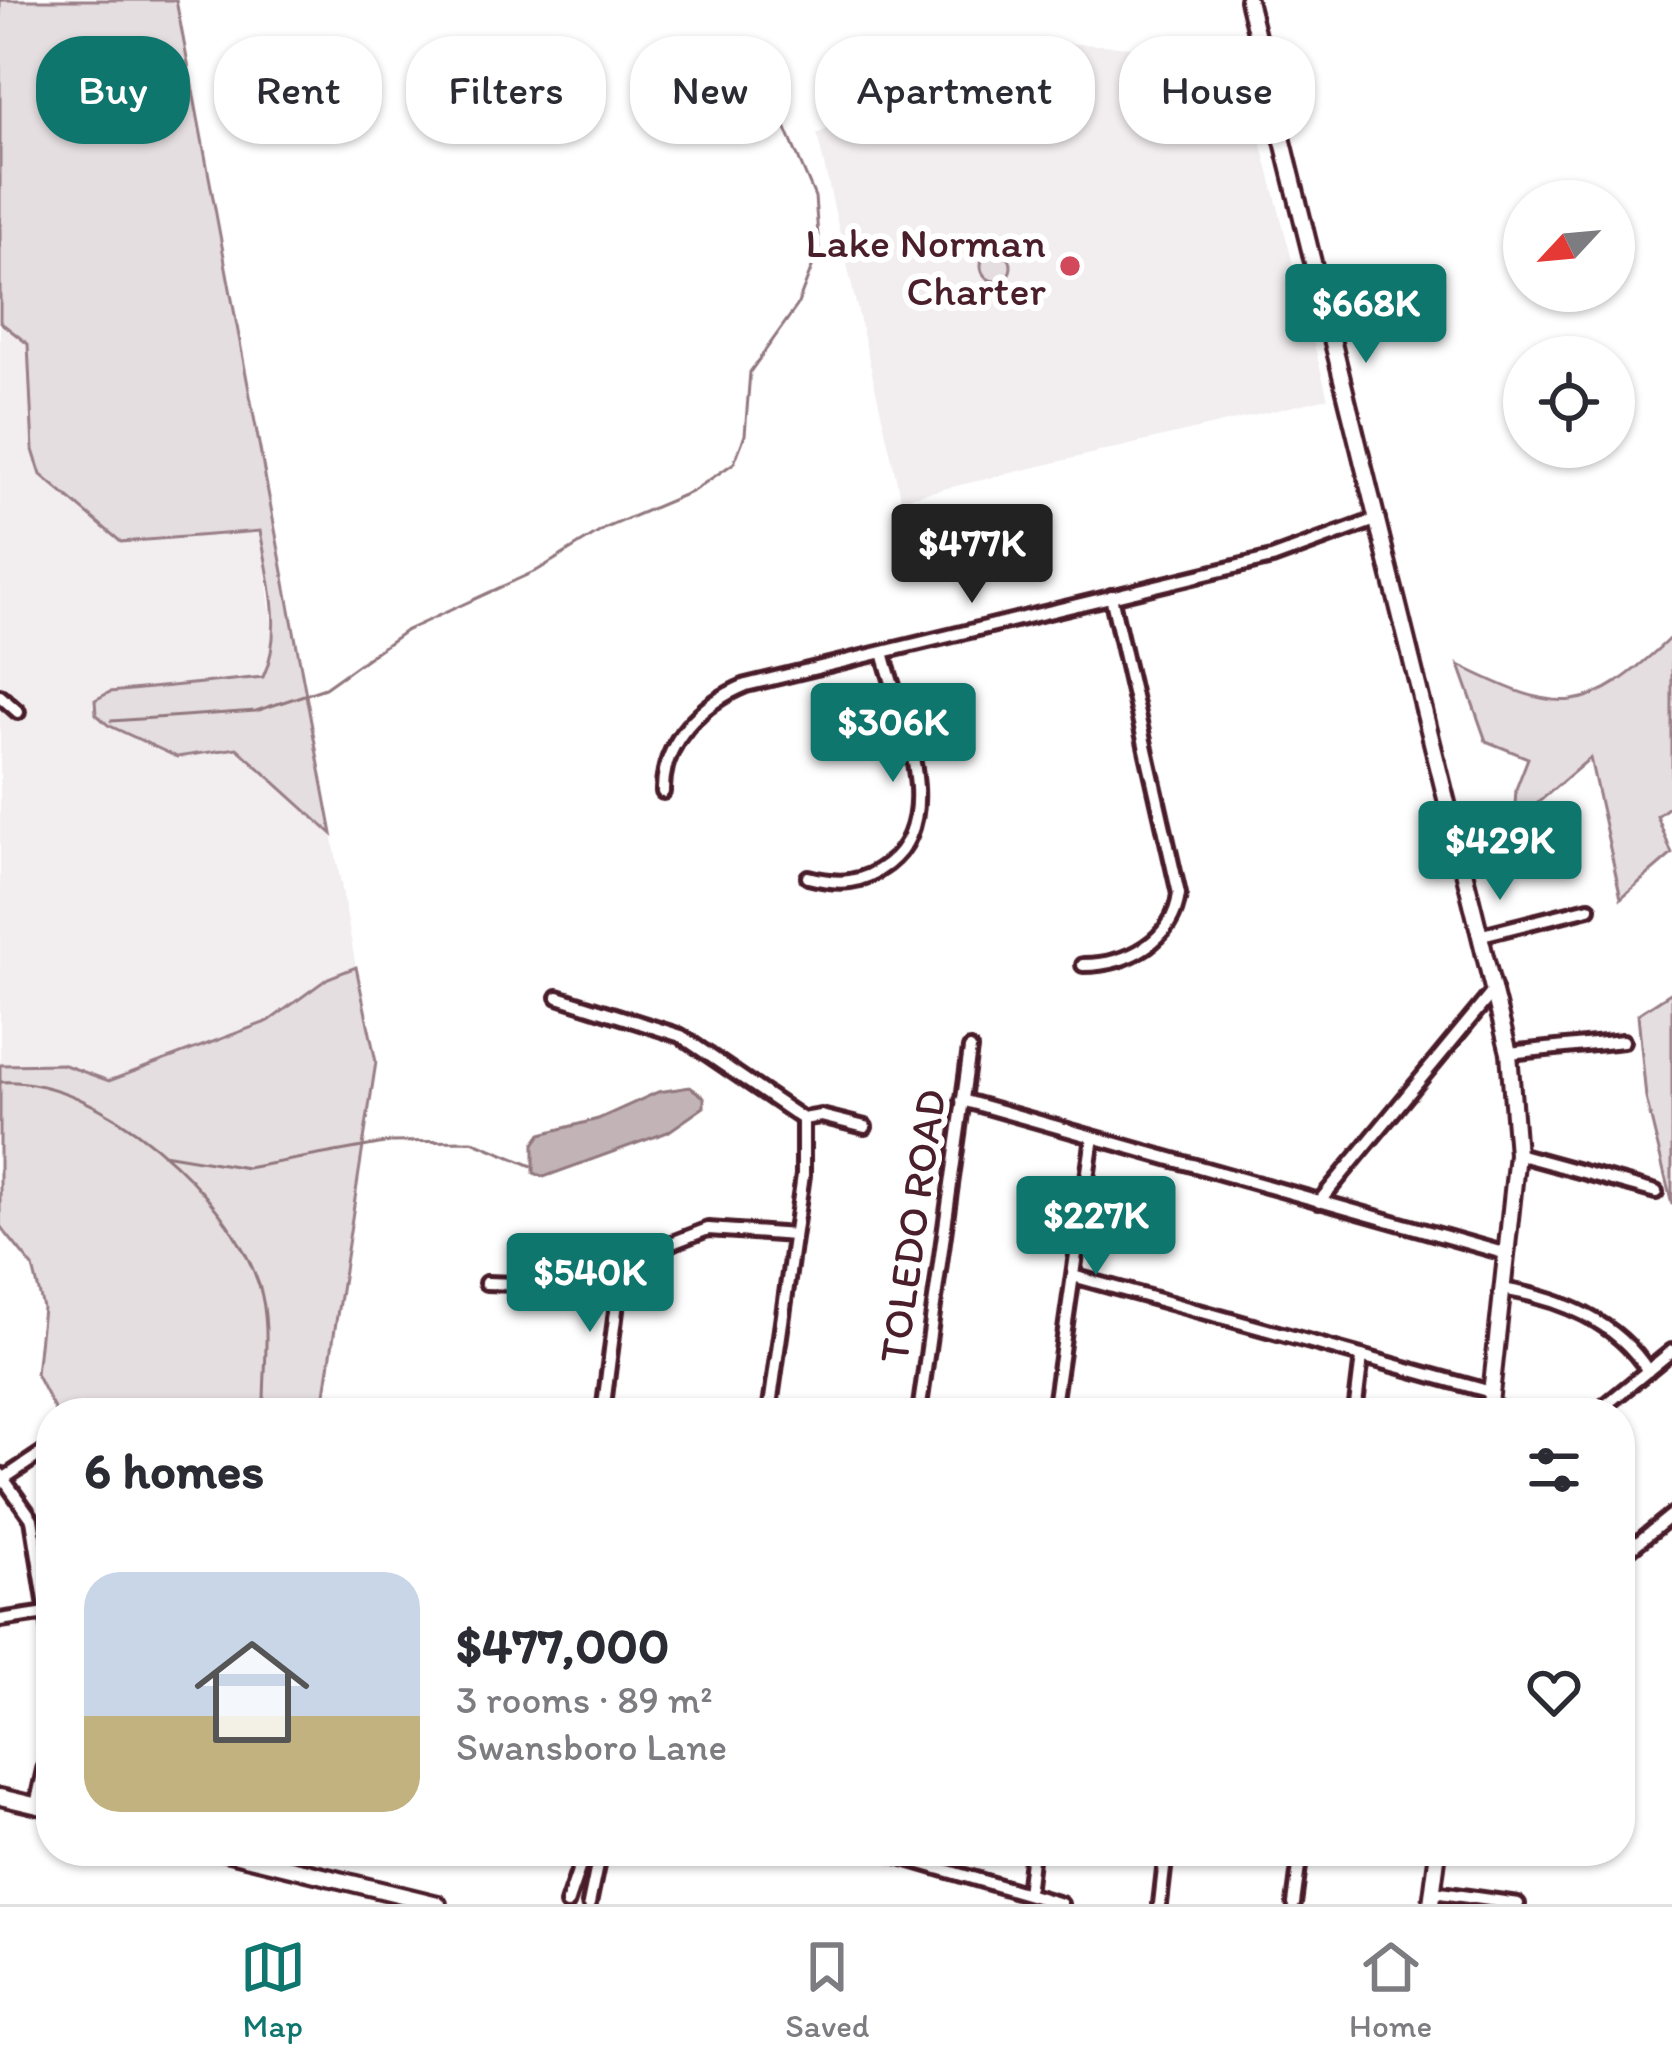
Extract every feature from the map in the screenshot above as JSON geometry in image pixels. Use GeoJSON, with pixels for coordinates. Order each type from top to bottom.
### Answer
{"type":"FeatureCollection","features":[{"type":"Feature","properties":{"kind":"main road"},"geometry":{"type":"LineString","coordinates":[[1248,0],[1509,1053],[1517,1154],[1490,1398]]}},
{"type":"Feature","properties":{"kind":"main road"},"geometry":{"type":"LineString","coordinates":[[0,1797],[36,1805]]}},
{"type":"Feature","properties":{"kind":"main road"},"geometry":{"type":"LineString","coordinates":[[282,1866],[438,1904]]}},
{"type":"Feature","properties":{"kind":"main road"},"geometry":{"type":"LineString","coordinates":[[1432,1898],[1436,1866]]}},
{"type":"Feature","properties":{"kind":"street"},"geometry":{"type":"LineString","coordinates":[[663,792],[675,745],[694,718],[718,698],[746,685],[1272,558],[1378,519]]}},
{"type":"Feature","properties":{"kind":"street"},"geometry":{"type":"LineString","coordinates":[[1083,964],[1121,960],[1145,948],[1174,916],[1180,894],[1111,596]]}},
{"type":"Feature","properties":{"kind":"street"},"geometry":{"type":"LineString","coordinates":[[808,877],[847,883],[868,878],[903,850],[915,826],[916,780],[883,652]]}},
{"type":"Feature","properties":{"kind":"street"},"geometry":{"type":"LineString","coordinates":[[0,696],[18,712]]}},
{"type":"Feature","properties":{"kind":"street"},"geometry":{"type":"LineString","coordinates":[[1482,935],[1589,908]]}},
{"type":"Feature","properties":{"kind":"street"},"geometry":{"type":"LineString","coordinates":[[1319,1202],[1495,989]]}},
{"type":"Feature","properties":{"kind":"street"},"geometry":{"type":"LineString","coordinates":[[558,997],[681,1036],[803,1118],[821,1116],[865,1127]]}},
{"type":"Feature","properties":{"kind":"street"},"geometry":{"type":"LineString","coordinates":[[1509,1053],[1623,1041]]}},
{"type":"Feature","properties":{"kind":"street","name":"TOLEDO ROAD"},"geometry":{"type":"LineString","coordinates":[[921,1398],[970,1049]]}},
{"type":"Feature","properties":{"kind":"street"},"geometry":{"type":"LineString","coordinates":[[962,1100],[1507,1254]]}},
{"type":"Feature","properties":{"kind":"street"},"geometry":{"type":"LineString","coordinates":[[771,1398],[807,1138],[803,1118]]}},
{"type":"Feature","properties":{"kind":"street"},"geometry":{"type":"LineString","coordinates":[[1055,1398],[1093,1137]]}},
{"type":"Feature","properties":{"kind":"street"},"geometry":{"type":"LineString","coordinates":[[1517,1154],[1656,1192]]}},
{"type":"Feature","properties":{"kind":"street"},"geometry":{"type":"LineString","coordinates":[[485,1283],[563,1283],[708,1229],[794,1235]]}},
{"type":"Feature","properties":{"kind":"street"},"geometry":{"type":"LineString","coordinates":[[605,1398],[622,1263]]}},
{"type":"Feature","properties":{"kind":"street"},"geometry":{"type":"LineString","coordinates":[[1073,1276],[1491,1392]]}},
{"type":"Feature","properties":{"kind":"street"},"geometry":{"type":"LineString","coordinates":[[1503,1289],[1547,1299],[1592,1318],[1622,1340],[1648,1371]]}},
{"type":"Feature","properties":{"kind":"street"},"geometry":{"type":"LineString","coordinates":[[1615,1398],[1672,1352]]}},
{"type":"Feature","properties":{"kind":"street"},"geometry":{"type":"LineString","coordinates":[[1357,1398],[1362,1356]]}},
{"type":"Feature","properties":{"kind":"street"},"geometry":{"type":"LineString","coordinates":[[36,1456],[1,1478],[32,1519],[36,1544]]}},
{"type":"Feature","properties":{"kind":"street"},"geometry":{"type":"LineString","coordinates":[[1635,1545],[1672,1515]]}},
{"type":"Feature","properties":{"kind":"street"},"geometry":{"type":"LineString","coordinates":[[0,1620],[36,1615]]}},
{"type":"Feature","properties":{"kind":"street"},"geometry":{"type":"LineString","coordinates":[[567,1904],[580,1866]]}},
{"type":"Feature","properties":{"kind":"street"},"geometry":{"type":"LineString","coordinates":[[590,1904],[597,1866]]}},
{"type":"Feature","properties":{"kind":"street"},"geometry":{"type":"LineString","coordinates":[[937,1866],[1060,1904]]}},
{"type":"Feature","properties":{"kind":"street"},"geometry":{"type":"LineString","coordinates":[[1027,1894],[1030,1866]]}},
{"type":"Feature","properties":{"kind":"street"},"geometry":{"type":"LineString","coordinates":[[1160,1904],[1164,1866]]}},
{"type":"Feature","properties":{"kind":"street"},"geometry":{"type":"LineString","coordinates":[[1294,1904],[1299,1866]]}},
{"type":"Feature","properties":{"kind":"street"},"geometry":{"type":"LineString","coordinates":[[1000,1904],[1004,1888]]}},
{"type":"Feature","properties":{"kind":"street"},"geometry":{"type":"LineString","coordinates":[[1432,1898],[1518,1904]]}},
{"type":"Feature","properties":{"kind":"shaded area"},"geometry":{"type":"Polygon","coordinates":[[[0,0],[176,0],[183,36],[36,36],[36,144],[190,144],[190,75],[332,834],[237,748],[177,757],[108,725],[96,714],[95,700],[110,692],[263,677],[274,624],[260,531],[121,542],[41,475],[33,450],[28,344],[0,322],[0,0]]]}},
{"type":"Feature","properties":{"kind":"shaded area","name":"Lake Norman Charter"},"geometry":{"type":"Polygon","coordinates":[[[1095,45],[1119,46],[1119,144],[1262,144],[1328,398],[901,499],[819,144],[1095,144],[1095,45]]]}},
{"type":"Feature","properties":{"kind":"shaded area"},"geometry":{"type":"Polygon","coordinates":[[[996,251],[1007,255],[1011,266],[1007,277],[996,281],[985,277],[981,266],[985,255],[996,251]]]}},
{"type":"Feature","properties":{"kind":"shaded area"},"geometry":{"type":"Polygon","coordinates":[[[0,322],[28,344],[33,450],[41,474],[121,542],[261,531],[275,651],[263,677],[108,725],[177,757],[237,748],[332,834],[356,967],[328,978],[269,1021],[109,1081],[62,1064],[0,1065],[0,322]]]}},
{"type":"Feature","properties":{"kind":"shaded area"},"geometry":{"type":"Polygon","coordinates":[[[1672,636],[1672,805],[1657,816],[1672,854],[1621,898],[1590,758],[1514,823],[1516,789],[1528,758],[1486,741],[1459,665],[1524,693],[1572,700],[1617,682],[1672,636]]]}},
{"type":"Feature","properties":{"kind":"shaded area"},"geometry":{"type":"Polygon","coordinates":[[[356,967],[376,1062],[324,1398],[48,1398],[36,1374],[43,1308],[33,1267],[0,1226],[0,1065],[62,1064],[109,1081],[269,1021],[328,978],[356,967]]]}},
{"type":"Feature","properties":{"kind":"shaded area"},"geometry":{"type":"Polygon","coordinates":[[[1672,992],[1672,1205],[1646,1098],[1638,1014],[1672,992]]]}},
{"type":"Feature","properties":{"kind":"shaded area"},"geometry":{"type":"Polygon","coordinates":[[[690,1087],[704,1097],[704,1107],[668,1132],[544,1177],[534,1173],[534,1144],[541,1134],[598,1119],[658,1092],[690,1087]]]}},
{"type":"Feature","properties":{"kind":"waterway"},"geometry":{"type":"LineString","coordinates":[[111,721],[256,711],[325,688],[405,631],[538,570],[606,528],[693,491],[734,463],[745,435],[750,372],[797,306],[819,249],[815,197],[791,141]]}},
{"type":"Feature","properties":{"kind":"waterway"},"geometry":{"type":"LineString","coordinates":[[0,1082],[39,1085],[78,1098],[118,1120],[156,1147],[220,1214],[243,1250],[263,1300],[264,1398]]}},
{"type":"Feature","properties":{"kind":"waterway"},"geometry":{"type":"LineString","coordinates":[[163,1154],[247,1168],[390,1142],[472,1141],[532,1166]]}},
{"type":"Feature","properties":{"kind":"place","name":"Lake Norman Charter"},"geometry":{"type":"Point","coordinates":[1070,266]}}]}
